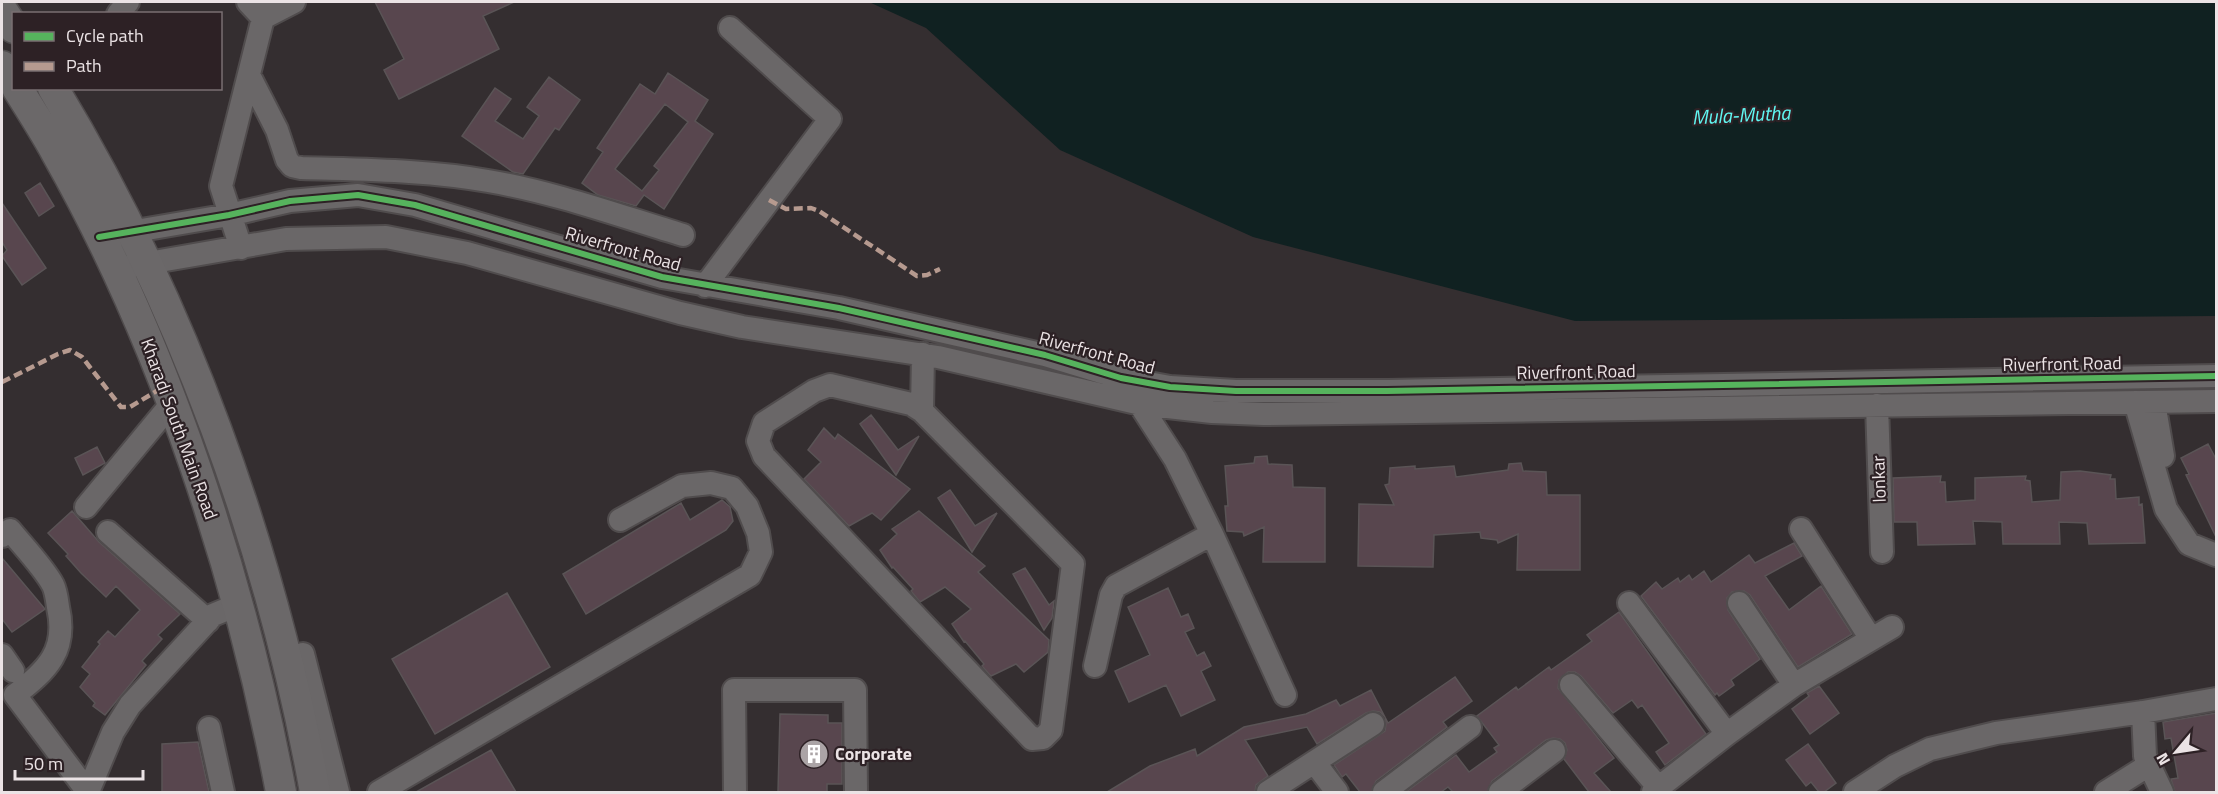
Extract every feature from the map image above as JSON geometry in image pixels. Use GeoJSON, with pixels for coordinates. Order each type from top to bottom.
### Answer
{"type":"FeatureCollection","features":[{"type":"Feature","properties":{"kind":"main road"},"geometry":{"type":"LineString","coordinates":[[2,10],[12,25]]}},
{"type":"Feature","properties":{"kind":"main road"},"geometry":{"type":"LineString","coordinates":[[2,66],[12,79]]}},
{"type":"Feature","properties":{"kind":"main road","name":"Kharadi South Main Road"},"geometry":{"type":"LineString","coordinates":[[18,90],[58,155],[99,237],[139,321],[171,403],[213,523],[237,605],[260,691],[281,792]]}},
{"type":"Feature","properties":{"kind":"main road","name":"Kharadi South Main Road"},"geometry":{"type":"LineString","coordinates":[[54,90],[84,140],[131,232],[209,411],[270,595],[292,681],[315,792]]}},
{"type":"Feature","properties":{"kind":"street"},"geometry":{"type":"LineString","coordinates":[[248,2],[265,10],[294,2]]}},
{"type":"Feature","properties":{"kind":"street"},"geometry":{"type":"LineString","coordinates":[[241,248],[221,186],[265,10]]}},
{"type":"Feature","properties":{"kind":"street"},"geometry":{"type":"LineString","coordinates":[[705,286],[830,118],[730,28]]}},
{"type":"Feature","properties":{"kind":"street"},"geometry":{"type":"LineString","coordinates":[[250,76],[277,130],[287,160],[292,166],[431,173],[490,181],[530,190],[683,235]]}},
{"type":"Feature","properties":{"kind":"street","name":"Riverfront Road"},"geometry":{"type":"LineString","coordinates":[[99,237],[229,215],[290,201],[358,195],[415,205],[662,277],[839,308],[1045,355],[1121,378],[1170,387],[1236,391],[1387,391],[2217,376]]}},
{"type":"Feature","properties":{"kind":"street","name":"Riverfront Road"},"geometry":{"type":"LineString","coordinates":[[114,268],[146,265],[286,239],[386,237],[467,253],[680,313],[742,327],[923,354],[1141,404],[1212,412],[1263,414],[2217,401]]}},
{"type":"Feature","properties":{"kind":"street"},"geometry":{"type":"LineString","coordinates":[[922,411],[911,404],[830,385],[814,391],[764,423],[758,441],[764,456],[1032,739],[1043,738],[1051,730],[1073,564],[922,411],[923,354]]}},
{"type":"Feature","properties":{"kind":"street"},"geometry":{"type":"LineString","coordinates":[[1121,378],[1141,404],[1175,459],[1212,534],[1285,695]]}},
{"type":"Feature","properties":{"kind":"street"},"geometry":{"type":"LineString","coordinates":[[2144,402],[2170,496]]}},
{"type":"Feature","properties":{"kind":"street"},"geometry":{"type":"LineString","coordinates":[[2144,402],[2166,509],[2189,544],[2217,555]]}},
{"type":"Feature","properties":{"kind":"street"},"geometry":{"type":"LineString","coordinates":[[86,507],[171,403]]}},
{"type":"Feature","properties":{"kind":"street","name":"lonkar"},"geometry":{"type":"LineString","coordinates":[[1877,405],[1882,552]]}},
{"type":"Feature","properties":{"kind":"street"},"geometry":{"type":"LineString","coordinates":[[379,792],[750,575],[761,552],[758,533],[747,506],[732,488],[711,483],[682,486],[620,520]]}},
{"type":"Feature","properties":{"kind":"street"},"geometry":{"type":"LineString","coordinates":[[1801,529],[1871,639]]}},
{"type":"Feature","properties":{"kind":"street"},"geometry":{"type":"LineString","coordinates":[[2,536],[10,531],[53,586],[61,620],[60,637],[51,662],[42,673],[15,695],[88,792]]}},
{"type":"Feature","properties":{"kind":"street"},"geometry":{"type":"LineString","coordinates":[[108,532],[208,621]]}},
{"type":"Feature","properties":{"kind":"street"},"geometry":{"type":"LineString","coordinates":[[1095,666],[1111,595],[1116,586],[1212,534]]}},
{"type":"Feature","properties":{"kind":"street"},"geometry":{"type":"LineString","coordinates":[[1629,603],[1727,734]]}},
{"type":"Feature","properties":{"kind":"street"},"geometry":{"type":"LineString","coordinates":[[1739,603],[1794,685]]}},
{"type":"Feature","properties":{"kind":"street"},"geometry":{"type":"LineString","coordinates":[[88,792],[112,732],[130,705],[213,615],[237,605]]}},
{"type":"Feature","properties":{"kind":"street"},"geometry":{"type":"LineString","coordinates":[[1571,685],[1656,790],[1794,685],[1892,627]]}},
{"type":"Feature","properties":{"kind":"street"},"geometry":{"type":"LineString","coordinates":[[303,654],[338,792]]}},
{"type":"Feature","properties":{"kind":"street"},"geometry":{"type":"LineString","coordinates":[[735,792],[734,690],[855,690],[856,792]]}},
{"type":"Feature","properties":{"kind":"street"},"geometry":{"type":"LineString","coordinates":[[1855,792],[1896,766],[1930,749],[1996,733],[2217,699]]}},
{"type":"Feature","properties":{"kind":"street"},"geometry":{"type":"LineString","coordinates":[[2143,712],[2145,756],[2162,792]]}},
{"type":"Feature","properties":{"kind":"street"},"geometry":{"type":"LineString","coordinates":[[1268,792],[1373,724]]}},
{"type":"Feature","properties":{"kind":"street"},"geometry":{"type":"LineString","coordinates":[[1384,792],[1470,726]]}},
{"type":"Feature","properties":{"kind":"street"},"geometry":{"type":"LineString","coordinates":[[209,728],[223,792]]}},
{"type":"Feature","properties":{"kind":"street"},"geometry":{"type":"LineString","coordinates":[[1500,792],[1554,751]]}},
{"type":"Feature","properties":{"kind":"street"},"geometry":{"type":"LineString","coordinates":[[1315,763],[1337,792]]}},
{"type":"Feature","properties":{"kind":"street"},"geometry":{"type":"LineString","coordinates":[[2106,792],[2149,765]]}},
{"type":"Feature","properties":{"kind":"water","name":"Mula-Mutha"},"geometry":{"type":"Polygon","coordinates":[[[869,2],[2216,2],[2216,316],[1575,321],[1253,237],[1060,150],[926,28],[869,2]]]}},
{"type":"Feature","properties":{"kind":"building"},"geometry":{"type":"Polygon","coordinates":[[[375,2],[514,2],[483,16],[499,49],[399,99],[384,70],[404,59],[375,2]]]}},
{"type":"Feature","properties":{"kind":"building"},"geometry":{"type":"Polygon","coordinates":[[[668,73],[708,100],[695,121],[713,134],[664,209],[644,195],[636,206],[598,195],[582,183],[603,152],[597,148],[640,84],[655,94],[668,73]],[[665,104],[615,169],[642,191],[659,170],[654,166],[688,122],[665,104]]]}},
{"type":"Feature","properties":{"kind":"building"},"geometry":{"type":"Polygon","coordinates":[[[549,77],[580,100],[559,130],[555,128],[523,174],[513,172],[462,136],[495,88],[511,99],[495,121],[523,139],[539,116],[527,107],[549,77]]]}},
{"type":"Feature","properties":{"kind":"building"},"geometry":{"type":"Polygon","coordinates":[[[40,183],[54,206],[39,216],[25,193],[40,183]]]}},
{"type":"Feature","properties":{"kind":"building"},"geometry":{"type":"Polygon","coordinates":[[[2,203],[46,268],[22,285],[2,256],[7,250],[2,242],[2,203]]]}},
{"type":"Feature","properties":{"kind":"building"},"geometry":{"type":"Polygon","coordinates":[[[871,415],[898,450],[919,436],[896,475],[860,424],[871,415]]]}},
{"type":"Feature","properties":{"kind":"building"},"geometry":{"type":"Polygon","coordinates":[[[824,428],[835,439],[838,434],[910,489],[881,520],[872,513],[849,526],[804,479],[821,462],[808,450],[824,428]]]}},
{"type":"Feature","properties":{"kind":"building"},"geometry":{"type":"Polygon","coordinates":[[[2208,444],[2217,461],[2217,539],[2186,475],[2189,474],[2181,458],[2208,444]]]}},
{"type":"Feature","properties":{"kind":"building"},"geometry":{"type":"Polygon","coordinates":[[[97,447],[105,463],[83,475],[75,458],[97,447]]]}},
{"type":"Feature","properties":{"kind":"building"},"geometry":{"type":"Polygon","coordinates":[[[1267,456],[1268,464],[1292,465],[1293,487],[1325,488],[1325,562],[1263,562],[1264,527],[1244,536],[1243,532],[1227,531],[1225,466],[1254,463],[1255,457],[1267,456]]]}},
{"type":"Feature","properties":{"kind":"building"},"geometry":{"type":"Polygon","coordinates":[[[1521,463],[1523,471],[1546,472],[1547,495],[1580,495],[1580,570],[1517,570],[1518,534],[1498,543],[1497,540],[1481,538],[1480,532],[1434,535],[1433,567],[1358,566],[1359,504],[1394,505],[1385,485],[1389,484],[1390,468],[1454,466],[1456,477],[1508,470],[1509,464],[1521,463]]]}},
{"type":"Feature","properties":{"kind":"building"},"geometry":{"type":"Polygon","coordinates":[[[2080,471],[2111,475],[2110,479],[2115,479],[2116,499],[2139,497],[2139,505],[2142,504],[2145,543],[2089,544],[2087,523],[2059,522],[2060,544],[2003,544],[2002,522],[1973,521],[1975,544],[1918,545],[1917,522],[1894,522],[1893,478],[1941,476],[1940,482],[1945,482],[1946,502],[1975,500],[1975,478],[2026,476],[2025,480],[2030,481],[2032,502],[2060,500],[2061,472],[2080,471]]]}},
{"type":"Feature","properties":{"kind":"building"},"geometry":{"type":"Polygon","coordinates":[[[950,490],[975,526],[997,513],[972,552],[938,498],[950,490]]]}},
{"type":"Feature","properties":{"kind":"building"},"geometry":{"type":"Polygon","coordinates":[[[722,500],[730,507],[733,521],[726,530],[586,614],[563,574],[681,503],[690,520],[722,500]]]}},
{"type":"Feature","properties":{"kind":"building"},"geometry":{"type":"Polygon","coordinates":[[[72,511],[99,542],[180,614],[158,635],[162,639],[142,661],[146,665],[105,715],[93,706],[95,703],[80,687],[90,674],[82,667],[108,631],[115,637],[140,610],[116,586],[106,597],[81,573],[66,556],[68,554],[48,533],[72,511]]]}},
{"type":"Feature","properties":{"kind":"building"},"geometry":{"type":"Polygon","coordinates":[[[919,511],[985,566],[978,572],[1049,640],[1048,652],[1024,672],[1016,664],[991,676],[952,624],[971,609],[945,587],[920,602],[911,591],[913,589],[892,568],[880,550],[897,534],[892,529],[919,511]]]}},
{"type":"Feature","properties":{"kind":"building"},"geometry":{"type":"Polygon","coordinates":[[[1794,543],[1802,556],[1765,576],[1789,610],[1821,586],[1852,634],[1798,667],[1750,595],[1744,591],[1732,592],[1727,598],[1728,610],[1760,659],[1731,680],[1734,685],[1719,696],[1717,693],[1715,695],[1641,596],[1656,582],[1662,589],[1678,578],[1680,582],[1689,575],[1692,580],[1704,571],[1711,582],[1749,555],[1755,563],[1794,543]]]}},
{"type":"Feature","properties":{"kind":"building"},"geometry":{"type":"Polygon","coordinates":[[[2,558],[45,609],[12,632],[2,619],[2,558]]]}},
{"type":"Feature","properties":{"kind":"building"},"geometry":{"type":"Polygon","coordinates":[[[1025,568],[1049,605],[1054,601],[1052,618],[1044,630],[1013,574],[1025,568]]]}},
{"type":"Feature","properties":{"kind":"building"},"geometry":{"type":"Polygon","coordinates":[[[1168,588],[1181,617],[1188,614],[1194,628],[1185,632],[1197,656],[1204,652],[1211,666],[1201,671],[1215,700],[1181,716],[1166,685],[1129,702],[1115,671],[1150,655],[1128,607],[1168,588]]]}},
{"type":"Feature","properties":{"kind":"building"},"geometry":{"type":"Polygon","coordinates":[[[507,593],[550,667],[435,734],[392,659],[507,593]]]}},
{"type":"Feature","properties":{"kind":"building"},"geometry":{"type":"Polygon","coordinates":[[[1619,612],[1706,734],[1665,765],[1656,752],[1669,743],[1642,705],[1638,708],[1632,700],[1613,713],[1581,676],[1575,672],[1568,672],[1559,680],[1558,688],[1614,758],[1594,773],[1611,792],[1589,792],[1564,759],[1567,750],[1565,743],[1553,738],[1546,740],[1492,781],[1487,792],[1453,792],[1448,787],[1441,792],[1406,792],[1456,755],[1469,772],[1497,752],[1494,748],[1499,745],[1477,716],[1516,687],[1518,690],[1549,667],[1551,670],[1592,641],[1587,635],[1619,612]]]}},
{"type":"Feature","properties":{"kind":"building"},"geometry":{"type":"Polygon","coordinates":[[[1455,677],[1472,701],[1443,722],[1447,727],[1376,781],[1371,792],[1360,792],[1346,774],[1342,777],[1334,765],[1385,731],[1385,717],[1388,723],[1455,677]]]}},
{"type":"Feature","properties":{"kind":"building"},"geometry":{"type":"Polygon","coordinates":[[[1819,686],[1839,713],[1810,734],[1792,709],[1809,696],[1807,693],[1819,686]]]}},
{"type":"Feature","properties":{"kind":"building"},"geometry":{"type":"Polygon","coordinates":[[[1371,690],[1385,717],[1380,712],[1366,713],[1317,744],[1307,727],[1245,740],[1268,776],[1256,785],[1255,792],[1107,792],[1150,766],[1195,749],[1197,756],[1244,727],[1306,714],[1336,700],[1340,706],[1371,690]]]}},
{"type":"Feature","properties":{"kind":"building"},"geometry":{"type":"Polygon","coordinates":[[[2217,713],[2217,792],[2175,792],[2171,779],[2178,778],[2171,738],[2165,739],[2163,722],[2217,713]]]}},
{"type":"Feature","properties":{"kind":"building","name":"Corporate"},"geometry":{"type":"Polygon","coordinates":[[[780,714],[828,715],[828,723],[842,723],[842,784],[827,784],[827,792],[778,792],[780,714]]]}},
{"type":"Feature","properties":{"kind":"building"},"geometry":{"type":"Polygon","coordinates":[[[198,742],[209,792],[162,792],[162,744],[198,742]]]}},
{"type":"Feature","properties":{"kind":"building"},"geometry":{"type":"Polygon","coordinates":[[[1808,744],[1836,783],[1824,792],[1819,792],[1811,782],[1806,786],[1786,760],[1808,744]]]}},
{"type":"Feature","properties":{"kind":"building"},"geometry":{"type":"Polygon","coordinates":[[[491,750],[516,792],[416,792],[491,750]]]}},
{"type":"Feature","properties":{"kind":"marked path"},"geometry":{"type":"LineString","coordinates":[[769,200],[786,209],[811,208],[819,211],[917,276],[927,275],[940,269]]}},
{"type":"Feature","properties":{"kind":"marked path"},"geometry":{"type":"LineString","coordinates":[[2,382],[70,350],[82,357],[121,407],[130,407],[165,386]]}},
{"type":"Feature","properties":{"kind":"cycle path"},"geometry":{"type":"LineString","coordinates":[[99,237],[229,215],[290,201],[358,195],[415,205],[662,277],[839,308],[1045,355],[1121,378],[1170,387],[1236,391],[1387,391],[2216,376]]}},
{"type":"Feature","properties":{"kind":"place","name":"Corporate"},"geometry":{"type":"Point","coordinates":[814,754]}}]}
